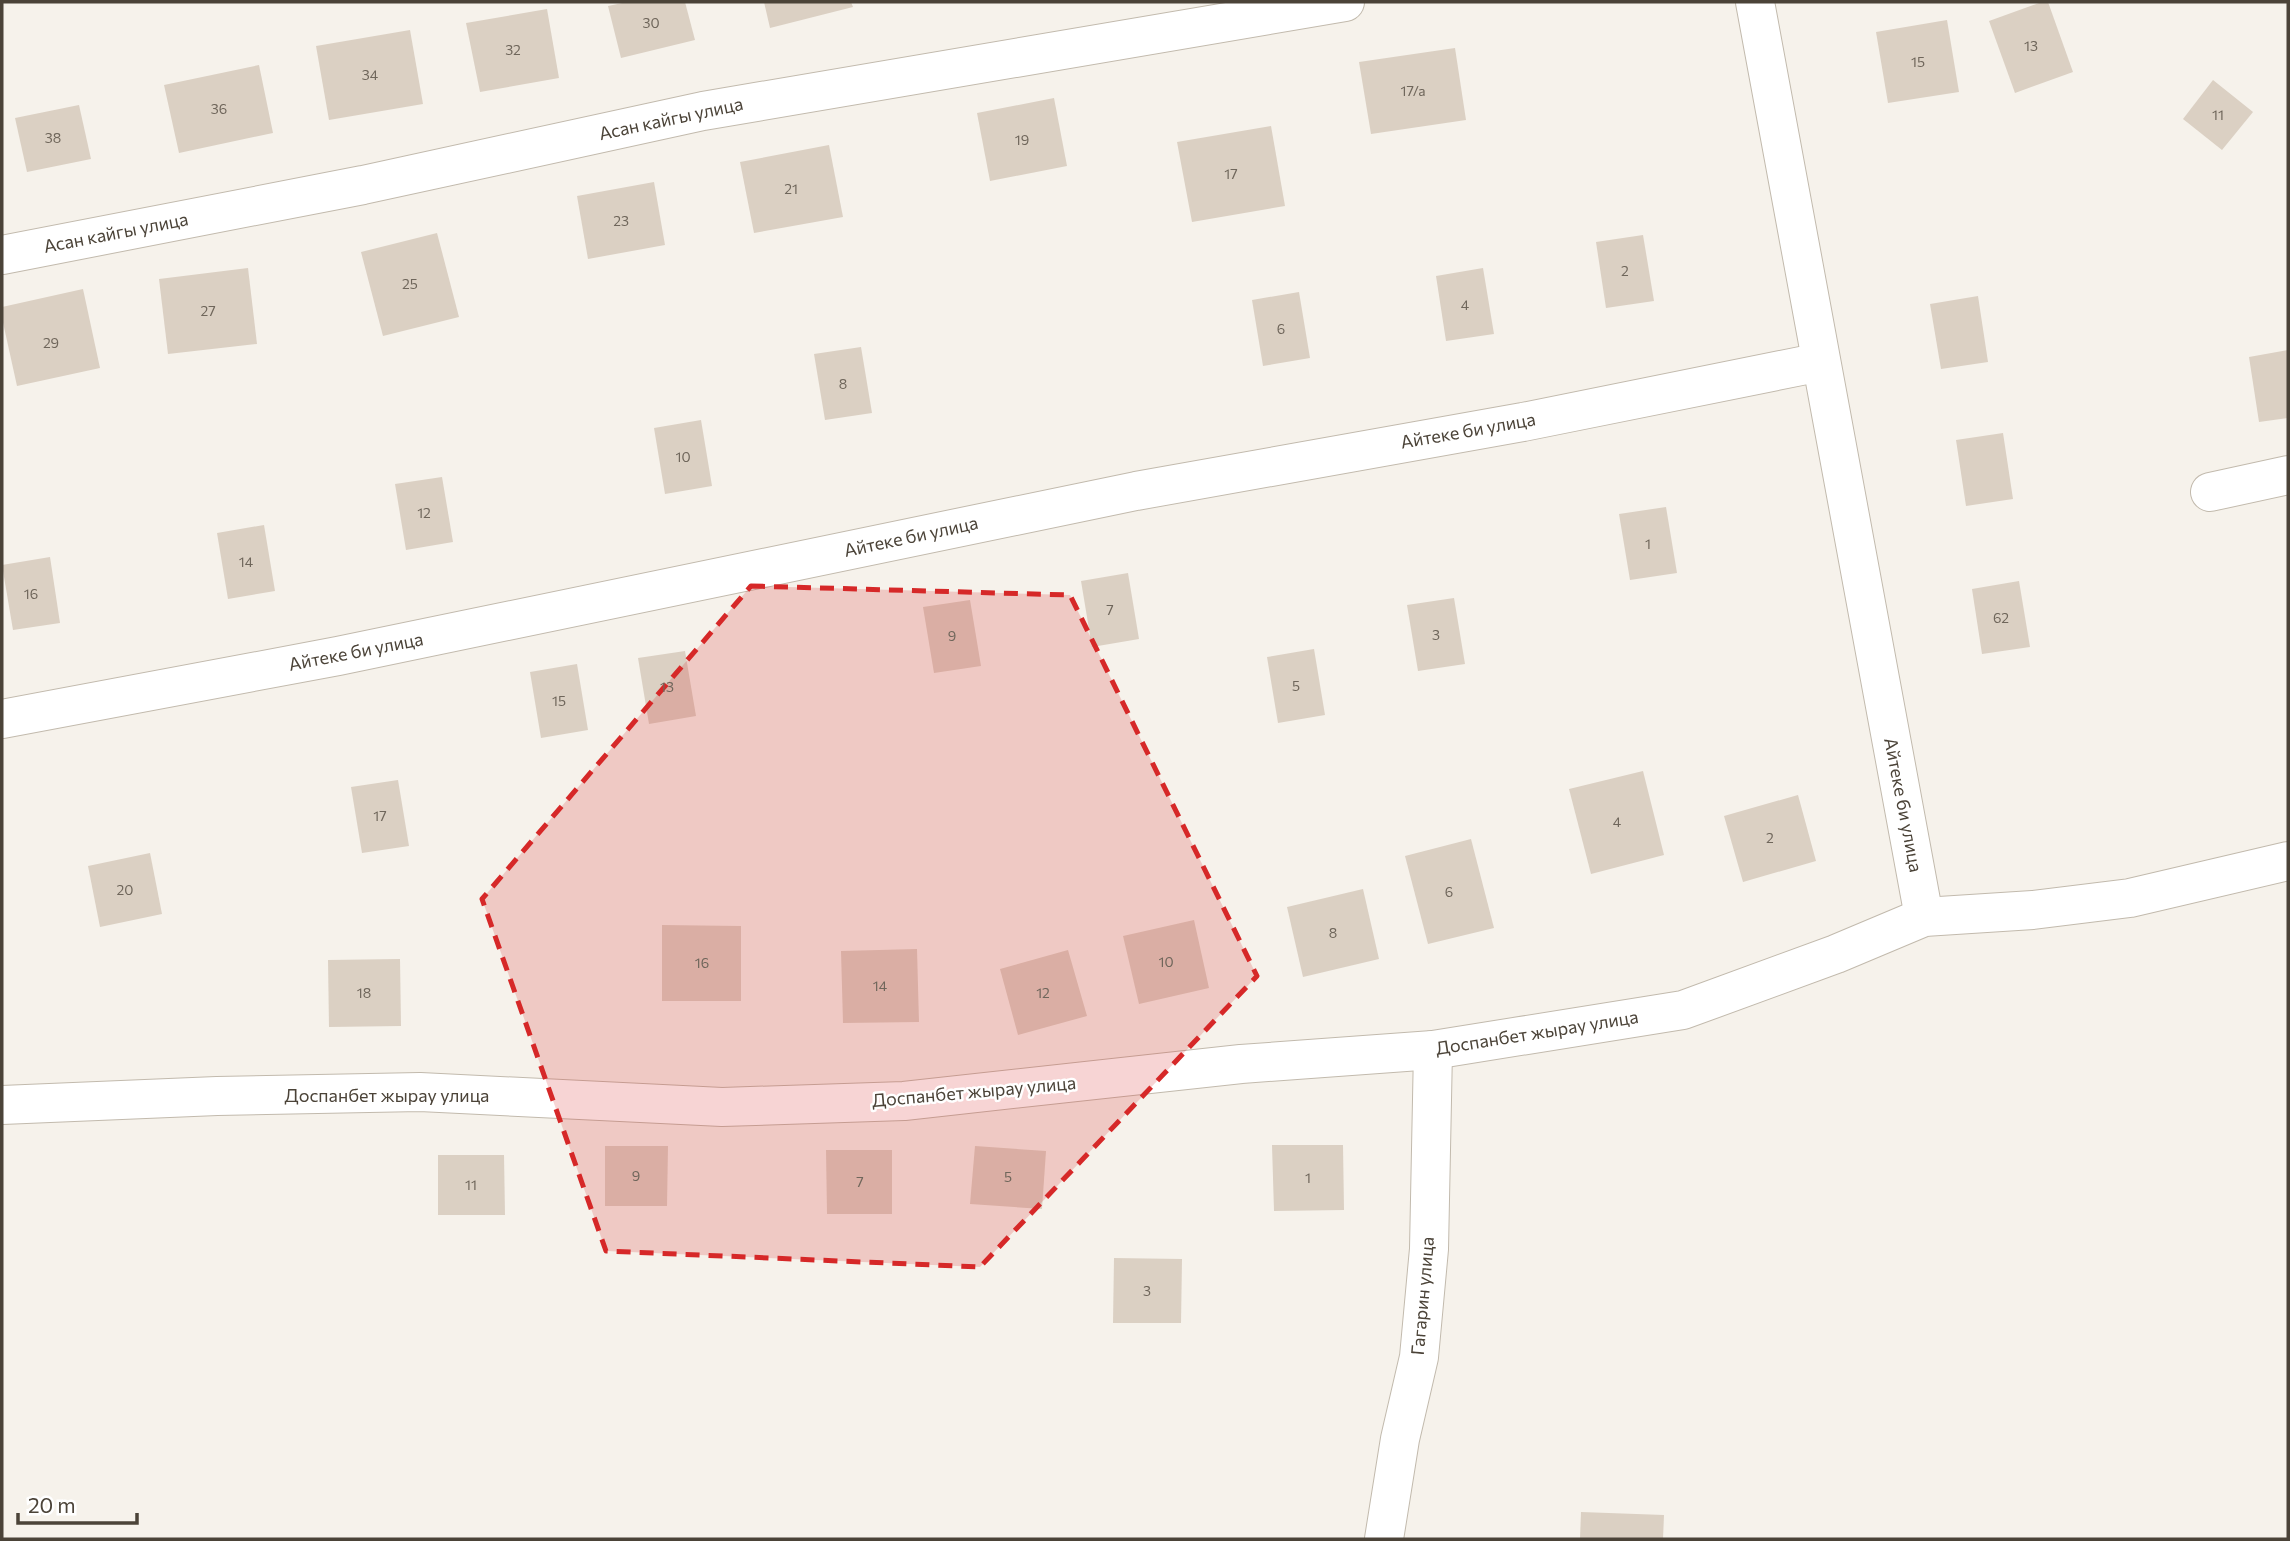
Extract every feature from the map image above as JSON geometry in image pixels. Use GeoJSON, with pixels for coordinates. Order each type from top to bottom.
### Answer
{"type":"FeatureCollection","features":[{"type":"Feature","properties":{"kind":"street","name":"Асан кайгы улица"},"geometry":{"type":"LineString","coordinates":[[2,255],[363,185],[703,111],[1345,2]]}},
{"type":"Feature","properties":{"kind":"street","name":"Айтеке би улица"},"geometry":{"type":"LineString","coordinates":[[1755,2],[1924,917]]}},
{"type":"Feature","properties":{"kind":"street","name":"Айтеке би улица"},"geometry":{"type":"LineString","coordinates":[[2,719],[338,656],[1136,491],[1523,422],[1821,362]]}},
{"type":"Feature","properties":{"kind":"street"},"geometry":{"type":"LineString","coordinates":[[2210,492],[2288,475]]}},
{"type":"Feature","properties":{"kind":"street","name":"Доспанбет жырау улица"},"geometry":{"type":"LineString","coordinates":[[2,1105],[217,1096],[420,1092],[722,1107],[904,1101],[1241,1064],[1433,1050],[1683,1010],[1836,954],[1924,917],[2130,898],[2288,861]]}},
{"type":"Feature","properties":{"kind":"street","name":"Гагарин улица"},"geometry":{"type":"LineString","coordinates":[[1384,1539],[1400,1439],[1419,1357],[1429,1249],[1433,1050]]}},
{"type":"Feature","properties":{"kind":"highlighted area"},"geometry":{"type":"Polygon","coordinates":[[[751,586],[1070,595],[1257,976],[980,1267],[606,1251],[482,899],[751,586]]]}},
{"type":"Feature","properties":{"kind":"building"},"geometry":{"type":"Polygon","coordinates":[[[627,2],[685,2],[695,40],[621,58],[608,6],[627,2]]]}},
{"type":"Feature","properties":{"kind":"building"},"geometry":{"type":"Polygon","coordinates":[[[764,2],[851,2],[853,7],[770,28],[764,2]]]}},
{"type":"Feature","properties":{"kind":"building"},"geometry":{"type":"Polygon","coordinates":[[[2048,2],[2073,72],[2015,93],[1989,21],[2048,2]]]}},
{"type":"Feature","properties":{"kind":"building"},"geometry":{"type":"Polygon","coordinates":[[[547,9],[559,78],[480,92],[466,23],[547,9]]]}},
{"type":"Feature","properties":{"kind":"building"},"geometry":{"type":"Polygon","coordinates":[[[1947,20],[1959,92],[1888,103],[1876,32],[1947,20]]]}},
{"type":"Feature","properties":{"kind":"building"},"geometry":{"type":"Polygon","coordinates":[[[410,30],[423,104],[329,120],[316,46],[410,30]]]}},
{"type":"Feature","properties":{"kind":"building"},"geometry":{"type":"Polygon","coordinates":[[[1455,48],[1466,120],[1371,134],[1359,62],[1455,48]]]}},
{"type":"Feature","properties":{"kind":"building"},"geometry":{"type":"Polygon","coordinates":[[[259,65],[273,133],[179,153],[164,85],[259,65]]]}},
{"type":"Feature","properties":{"kind":"building"},"geometry":{"type":"Polygon","coordinates":[[[2213,80],[2253,112],[2222,150],[2183,119],[2213,80]]]}},
{"type":"Feature","properties":{"kind":"building"},"geometry":{"type":"Polygon","coordinates":[[[1054,98],[1067,166],[990,181],[977,113],[1054,98]]]}},
{"type":"Feature","properties":{"kind":"building"},"geometry":{"type":"Polygon","coordinates":[[[79,105],[91,159],[27,172],[15,118],[79,105]]]}},
{"type":"Feature","properties":{"kind":"building"},"geometry":{"type":"Polygon","coordinates":[[[1271,126],[1285,206],[1192,222],[1177,142],[1271,126]]]}},
{"type":"Feature","properties":{"kind":"building"},"geometry":{"type":"Polygon","coordinates":[[[829,145],[843,217],[754,233],[740,162],[829,145]]]}},
{"type":"Feature","properties":{"kind":"building"},"geometry":{"type":"Polygon","coordinates":[[[654,182],[665,245],[588,259],[577,196],[654,182]]]}},
{"type":"Feature","properties":{"kind":"building"},"geometry":{"type":"Polygon","coordinates":[[[437,233],[459,317],[383,336],[361,252],[437,233]]]}},
{"type":"Feature","properties":{"kind":"building"},"geometry":{"type":"Polygon","coordinates":[[[1643,235],[1654,301],[1606,308],[1596,242],[1643,235]]]}},
{"type":"Feature","properties":{"kind":"building"},"geometry":{"type":"Polygon","coordinates":[[[248,268],[257,344],[168,354],[159,279],[248,268]]]}},
{"type":"Feature","properties":{"kind":"building"},"geometry":{"type":"Polygon","coordinates":[[[1483,268],[1494,334],[1446,341],[1436,276],[1483,268]]]}},
{"type":"Feature","properties":{"kind":"building"},"geometry":{"type":"Polygon","coordinates":[[[83,289],[100,368],[17,386],[2,307],[83,289]]]}},
{"type":"Feature","properties":{"kind":"building"},"geometry":{"type":"Polygon","coordinates":[[[1299,292],[1310,358],[1263,366],[1252,300],[1299,292]]]}},
{"type":"Feature","properties":{"kind":"building"},"geometry":{"type":"Polygon","coordinates":[[[1978,296],[1988,362],[1941,369],[1930,304],[1978,296]]]}},
{"type":"Feature","properties":{"kind":"building"},"geometry":{"type":"Polygon","coordinates":[[[861,347],[872,413],[825,420],[814,354],[861,347]]]}},
{"type":"Feature","properties":{"kind":"building"},"geometry":{"type":"Polygon","coordinates":[[[2288,350],[2288,418],[2259,422],[2249,357],[2288,350]]]}},
{"type":"Feature","properties":{"kind":"building"},"geometry":{"type":"Polygon","coordinates":[[[701,420],[712,486],[665,494],[654,428],[701,420]]]}},
{"type":"Feature","properties":{"kind":"building"},"geometry":{"type":"Polygon","coordinates":[[[2003,433],[2013,499],[1966,506],[1956,440],[2003,433]]]}},
{"type":"Feature","properties":{"kind":"building"},"geometry":{"type":"Polygon","coordinates":[[[442,477],[453,542],[406,550],[395,484],[442,477]]]}},
{"type":"Feature","properties":{"kind":"building"},"geometry":{"type":"Polygon","coordinates":[[[1666,507],[1677,573],[1630,580],[1619,514],[1666,507]]]}},
{"type":"Feature","properties":{"kind":"building"},"geometry":{"type":"Polygon","coordinates":[[[264,525],[275,591],[228,599],[217,533],[264,525]]]}},
{"type":"Feature","properties":{"kind":"building"},"geometry":{"type":"Polygon","coordinates":[[[50,557],[60,623],[13,630],[2,565],[50,557]]]}},
{"type":"Feature","properties":{"kind":"building"},"geometry":{"type":"Polygon","coordinates":[[[1128,573],[1139,639],[1092,647],[1081,581],[1128,573]]]}},
{"type":"Feature","properties":{"kind":"building"},"geometry":{"type":"Polygon","coordinates":[[[2019,581],[2030,647],[1982,654],[1972,589],[2019,581]]]}},
{"type":"Feature","properties":{"kind":"building"},"geometry":{"type":"Polygon","coordinates":[[[1454,598],[1465,664],[1418,671],[1407,605],[1454,598]]]}},
{"type":"Feature","properties":{"kind":"building"},"geometry":{"type":"Polygon","coordinates":[[[970,600],[981,666],[934,673],[923,607],[970,600]]]}},
{"type":"Feature","properties":{"kind":"building"},"geometry":{"type":"Polygon","coordinates":[[[1314,649],[1325,715],[1278,723],[1267,657],[1314,649]]]}},
{"type":"Feature","properties":{"kind":"building"},"geometry":{"type":"Polygon","coordinates":[[[685,651],[696,716],[649,724],[638,658],[685,651]]]}},
{"type":"Feature","properties":{"kind":"building"},"geometry":{"type":"Polygon","coordinates":[[[577,664],[588,730],[541,738],[530,672],[577,664]]]}},
{"type":"Feature","properties":{"kind":"building"},"geometry":{"type":"Polygon","coordinates":[[[1643,771],[1664,855],[1591,874],[1569,789],[1643,771]]]}},
{"type":"Feature","properties":{"kind":"building"},"geometry":{"type":"Polygon","coordinates":[[[398,780],[409,846],[362,853],[351,787],[398,780]]]}},
{"type":"Feature","properties":{"kind":"building"},"geometry":{"type":"Polygon","coordinates":[[[1798,795],[1816,861],[1743,882],[1724,816],[1798,795]]]}},
{"type":"Feature","properties":{"kind":"building"},"geometry":{"type":"Polygon","coordinates":[[[1471,839],[1494,928],[1428,944],[1405,856],[1471,839]]]}},
{"type":"Feature","properties":{"kind":"building"},"geometry":{"type":"Polygon","coordinates":[[[150,853],[162,914],[100,927],[88,866],[150,853]]]}},
{"type":"Feature","properties":{"kind":"building"},"geometry":{"type":"Polygon","coordinates":[[[1363,889],[1379,959],[1303,977],[1287,907],[1363,889]]]}},
{"type":"Feature","properties":{"kind":"building"},"geometry":{"type":"Polygon","coordinates":[[[1194,920],[1209,988],[1139,1004],[1123,936],[1194,920]]]}},
{"type":"Feature","properties":{"kind":"building"},"geometry":{"type":"Polygon","coordinates":[[[662,925],[741,926],[741,1001],[662,1001],[662,925]]]}},
{"type":"Feature","properties":{"kind":"building"},"geometry":{"type":"Polygon","coordinates":[[[917,949],[919,1022],[843,1023],[841,951],[917,949]]]}},
{"type":"Feature","properties":{"kind":"building"},"geometry":{"type":"Polygon","coordinates":[[[1068,950],[1087,1016],[1018,1035],[1000,969],[1068,950]]]}},
{"type":"Feature","properties":{"kind":"building"},"geometry":{"type":"Polygon","coordinates":[[[400,959],[401,1026],[329,1027],[328,960],[400,959]]]}},
{"type":"Feature","properties":{"kind":"building"},"geometry":{"type":"Polygon","coordinates":[[[1272,1145],[1343,1145],[1344,1210],[1274,1211],[1272,1145]]]}},
{"type":"Feature","properties":{"kind":"building"},"geometry":{"type":"Polygon","coordinates":[[[605,1146],[668,1146],[667,1206],[605,1206],[605,1146]]]}},
{"type":"Feature","properties":{"kind":"building"},"geometry":{"type":"Polygon","coordinates":[[[975,1146],[1046,1151],[1042,1209],[970,1204],[975,1146]]]}},
{"type":"Feature","properties":{"kind":"building"},"geometry":{"type":"Polygon","coordinates":[[[826,1150],[892,1150],[892,1214],[827,1214],[826,1150]]]}},
{"type":"Feature","properties":{"kind":"building"},"geometry":{"type":"Polygon","coordinates":[[[438,1155],[504,1155],[505,1215],[438,1215],[438,1155]]]}},
{"type":"Feature","properties":{"kind":"building"},"geometry":{"type":"Polygon","coordinates":[[[1114,1258],[1182,1259],[1181,1323],[1113,1323],[1114,1258]]]}},
{"type":"Feature","properties":{"kind":"building"},"geometry":{"type":"Polygon","coordinates":[[[1581,1512],[1664,1515],[1663,1539],[1580,1539],[1581,1512]]]}}]}
